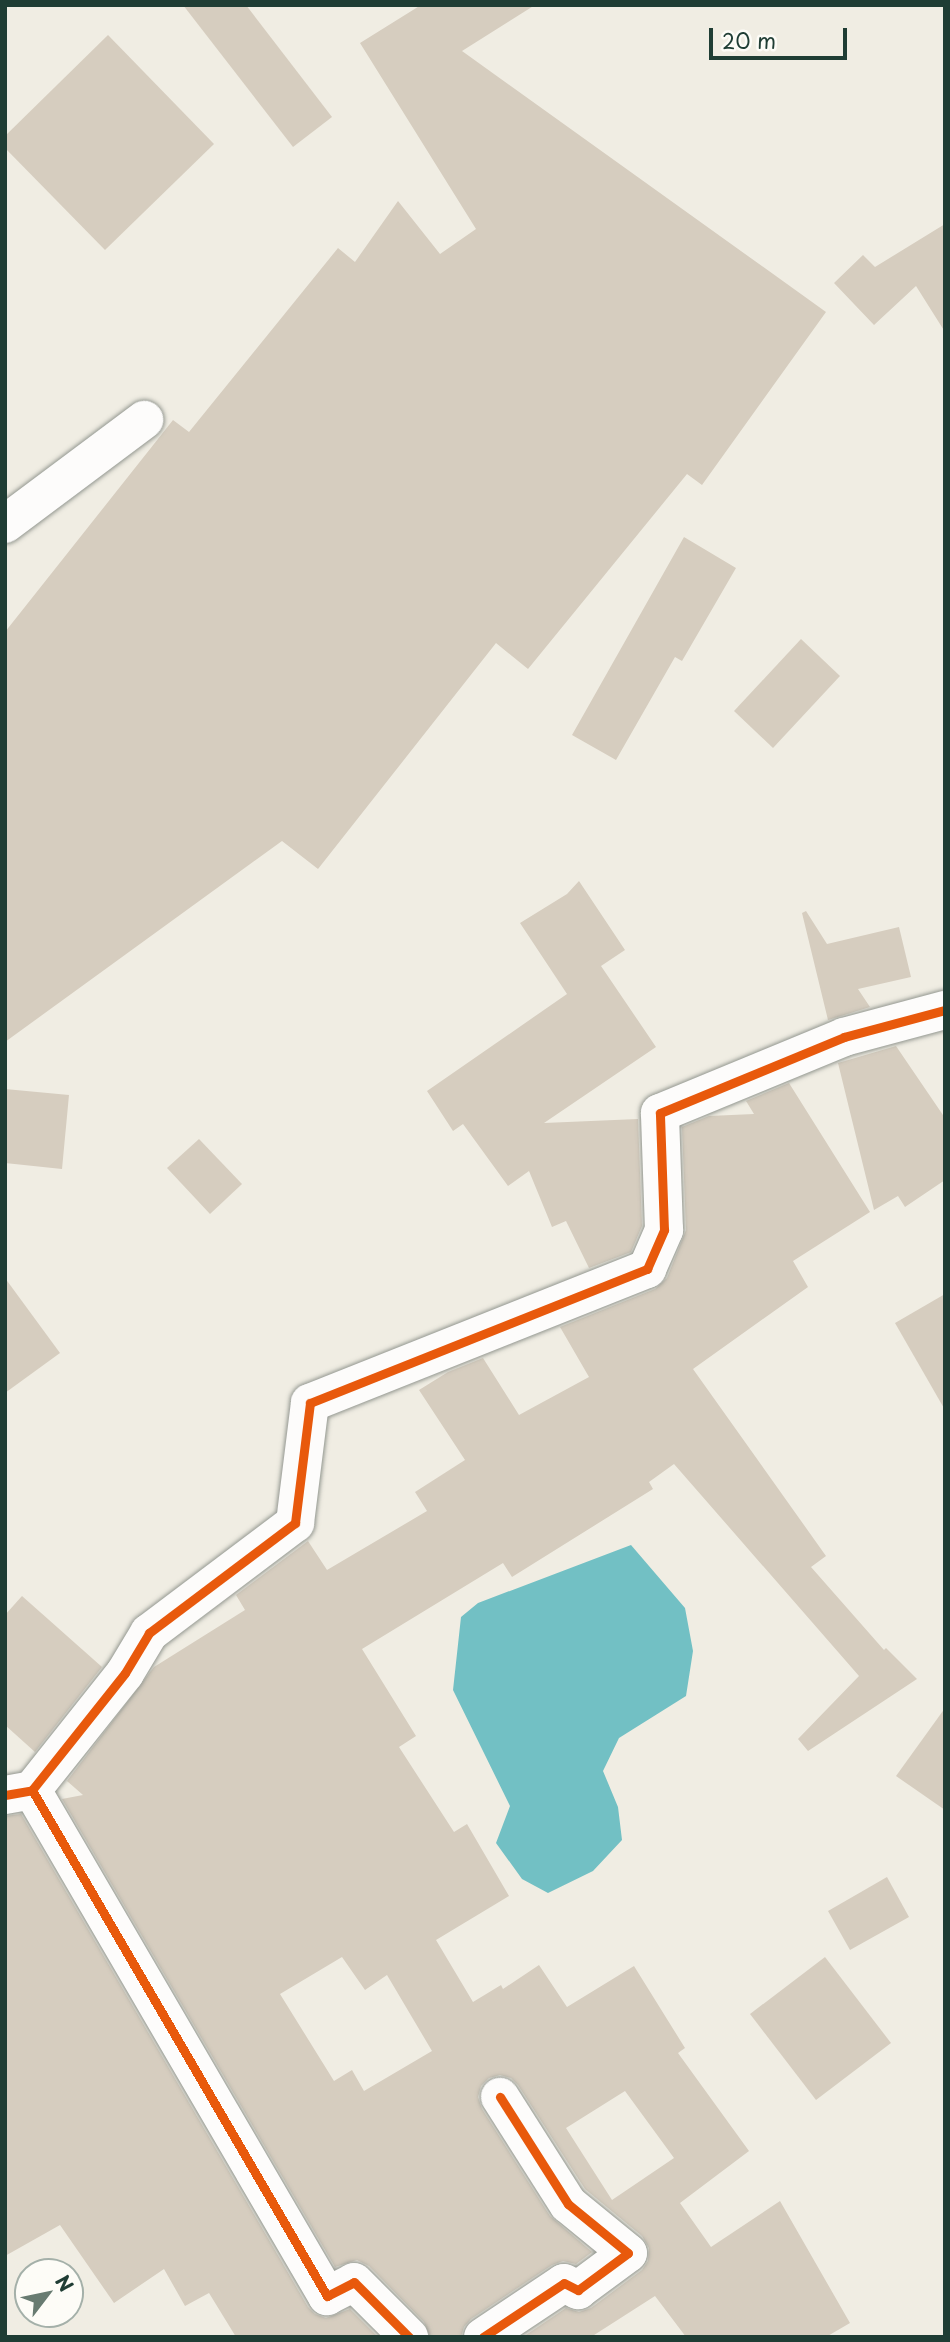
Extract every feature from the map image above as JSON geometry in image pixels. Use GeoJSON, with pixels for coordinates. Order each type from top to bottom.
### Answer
{"type":"FeatureCollection","features":[{"type":"Feature","properties":{"kind":"street"},"geometry":{"type":"LineString","coordinates":[[5,524],[144,420]]}},
{"type":"Feature","properties":{"kind":"street"},"geometry":{"type":"LineString","coordinates":[[409,2337],[360,2285],[354,2282],[327,2296],[19,1793],[125,1673],[149,1633],[295,1523],[310,1403],[647,1269],[664,1230],[660,1112],[844,1037],[945,1010]]}},
{"type":"Feature","properties":{"kind":"street"},"geometry":{"type":"LineString","coordinates":[[483,2337],[564,2283],[578,2290],[628,2253],[568,2204],[500,2098]]}},
{"type":"Feature","properties":{"kind":"water"},"geometry":{"type":"Polygon","coordinates":[[[631,1545],[685,1608],[693,1651],[686,1696],[619,1738],[603,1771],[618,1807],[622,1840],[593,1871],[548,1893],[522,1879],[496,1843],[510,1806],[453,1690],[461,1617],[478,1603],[631,1545]]]}},
{"type":"Feature","properties":{"kind":"building"},"geometry":{"type":"Polygon","coordinates":[[[183,5],[246,5],[332,117],[293,147],[183,5]]]}},
{"type":"Feature","properties":{"kind":"building"},"geometry":{"type":"Polygon","coordinates":[[[421,5],[535,5],[462,51],[826,312],[702,485],[687,474],[528,669],[496,643],[318,869],[282,841],[5,1042],[5,632],[173,420],[189,432],[338,248],[355,262],[398,201],[440,254],[476,229],[360,43],[421,5]]]}},
{"type":"Feature","properties":{"kind":"building"},"geometry":{"type":"Polygon","coordinates":[[[108,35],[214,144],[105,250],[5,148],[5,136],[108,35]]]}},
{"type":"Feature","properties":{"kind":"building"},"geometry":{"type":"Polygon","coordinates":[[[945,224],[945,332],[916,286],[874,325],[834,283],[863,255],[875,267],[945,224]]]}},
{"type":"Feature","properties":{"kind":"building"},"geometry":{"type":"Polygon","coordinates":[[[684,537],[736,568],[682,661],[675,657],[616,760],[572,735],[684,537]]]}},
{"type":"Feature","properties":{"kind":"building"},"geometry":{"type":"Polygon","coordinates":[[[801,639],[840,676],[773,748],[734,711],[801,639]]]}},
{"type":"Feature","properties":{"kind":"building"},"geometry":{"type":"Polygon","coordinates":[[[579,881],[625,950],[601,966],[656,1047],[544,1123],[638,1119],[642,1226],[631,1252],[589,1268],[566,1221],[552,1227],[529,1171],[508,1186],[463,1124],[453,1131],[427,1091],[567,994],[520,923],[567,894],[579,881]]]}},
{"type":"Feature","properties":{"kind":"building"},"geometry":{"type":"Polygon","coordinates":[[[806,911],[827,944],[899,927],[911,977],[858,989],[870,1007],[828,1020],[802,913],[806,911]]]}},
{"type":"Feature","properties":{"kind":"building"},"geometry":{"type":"Polygon","coordinates":[[[896,1046],[945,1118],[945,1180],[905,1207],[898,1196],[874,1210],[838,1063],[896,1046]]]}},
{"type":"Feature","properties":{"kind":"building"},"geometry":{"type":"Polygon","coordinates":[[[789,1083],[870,1212],[793,1261],[808,1287],[693,1369],[826,1556],[811,1567],[884,1650],[886,1648],[917,1679],[808,1751],[798,1739],[859,1676],[674,1464],[649,1482],[653,1489],[512,1577],[503,1563],[362,1649],[416,1736],[399,1747],[454,1832],[467,1824],[509,1896],[436,1940],[473,2002],[501,1985],[503,1989],[539,1965],[567,2007],[634,1966],[685,2048],[678,2053],[749,2151],[680,2203],[711,2247],[780,2201],[850,2323],[826,2337],[686,2337],[655,2296],[591,2337],[523,2337],[566,2308],[579,2312],[591,2308],[642,2270],[648,2261],[649,2248],[642,2236],[585,2189],[518,2085],[511,2078],[500,2075],[489,2078],[481,2086],[478,2097],[482,2109],[550,2216],[592,2252],[576,2264],[563,2261],[552,2265],[471,2319],[464,2327],[461,2337],[430,2337],[424,2322],[369,2266],[357,2260],[335,2267],[62,1799],[83,1795],[67,1781],[154,1667],[245,1610],[236,1595],[308,1541],[327,1570],[427,1511],[415,1492],[465,1460],[419,1390],[448,1372],[483,1358],[519,1415],[589,1377],[560,1327],[655,1289],[667,1278],[686,1230],[682,1127],[709,1116],[754,1114],[746,1101],[789,1083]],[[342,1957],[280,1994],[334,2081],[352,2070],[364,2091],[432,2051],[387,1975],[365,1990],[342,1957]],[[625,2091],[566,2128],[612,2200],[674,2158],[625,2091]]]}},
{"type":"Feature","properties":{"kind":"building"},"geometry":{"type":"Polygon","coordinates":[[[5,1089],[69,1095],[62,1169],[5,1163],[5,1089]]]}},
{"type":"Feature","properties":{"kind":"building"},"geometry":{"type":"Polygon","coordinates":[[[199,1139],[242,1184],[210,1214],[167,1168],[199,1139]]]}},
{"type":"Feature","properties":{"kind":"building"},"geometry":{"type":"Polygon","coordinates":[[[5,1278],[60,1353],[5,1393],[5,1278]]]}},
{"type":"Feature","properties":{"kind":"building"},"geometry":{"type":"Polygon","coordinates":[[[945,1294],[945,1410],[895,1323],[945,1294]]]}},
{"type":"Feature","properties":{"kind":"building"},"geometry":{"type":"Polygon","coordinates":[[[22,1596],[102,1667],[35,1752],[5,1725],[5,1615],[22,1596]]]}},
{"type":"Feature","properties":{"kind":"building"},"geometry":{"type":"Polygon","coordinates":[[[945,1708],[945,1810],[896,1776],[945,1708]]]}},
{"type":"Feature","properties":{"kind":"building"},"geometry":{"type":"Polygon","coordinates":[[[21,1814],[308,2307],[315,2314],[326,2318],[350,2309],[378,2337],[236,2337],[209,2293],[185,2306],[164,2269],[114,2303],[60,2225],[5,2256],[5,1816],[21,1814]]]}},
{"type":"Feature","properties":{"kind":"building"},"geometry":{"type":"Polygon","coordinates":[[[887,1877],[909,1917],[850,1950],[828,1911],[887,1877]]]}},
{"type":"Feature","properties":{"kind":"building"},"geometry":{"type":"Polygon","coordinates":[[[825,1957],[891,2043],[816,2100],[750,2014],[825,1957]]]}},
{"type":"Feature","properties":{"kind":"cycle path"},"geometry":{"type":"LineString","coordinates":[[5,1795],[32,1790],[125,1673],[149,1633],[295,1523],[310,1403],[647,1269],[664,1230],[660,1113],[844,1037],[945,1010]]}},
{"type":"Feature","properties":{"kind":"cycle path"},"geometry":{"type":"LineString","coordinates":[[32,1790],[327,2296],[354,2282],[409,2337]]}},
{"type":"Feature","properties":{"kind":"cycle path"},"geometry":{"type":"LineString","coordinates":[[483,2337],[564,2283],[578,2290],[628,2253],[568,2204],[500,2097]]}}]}
